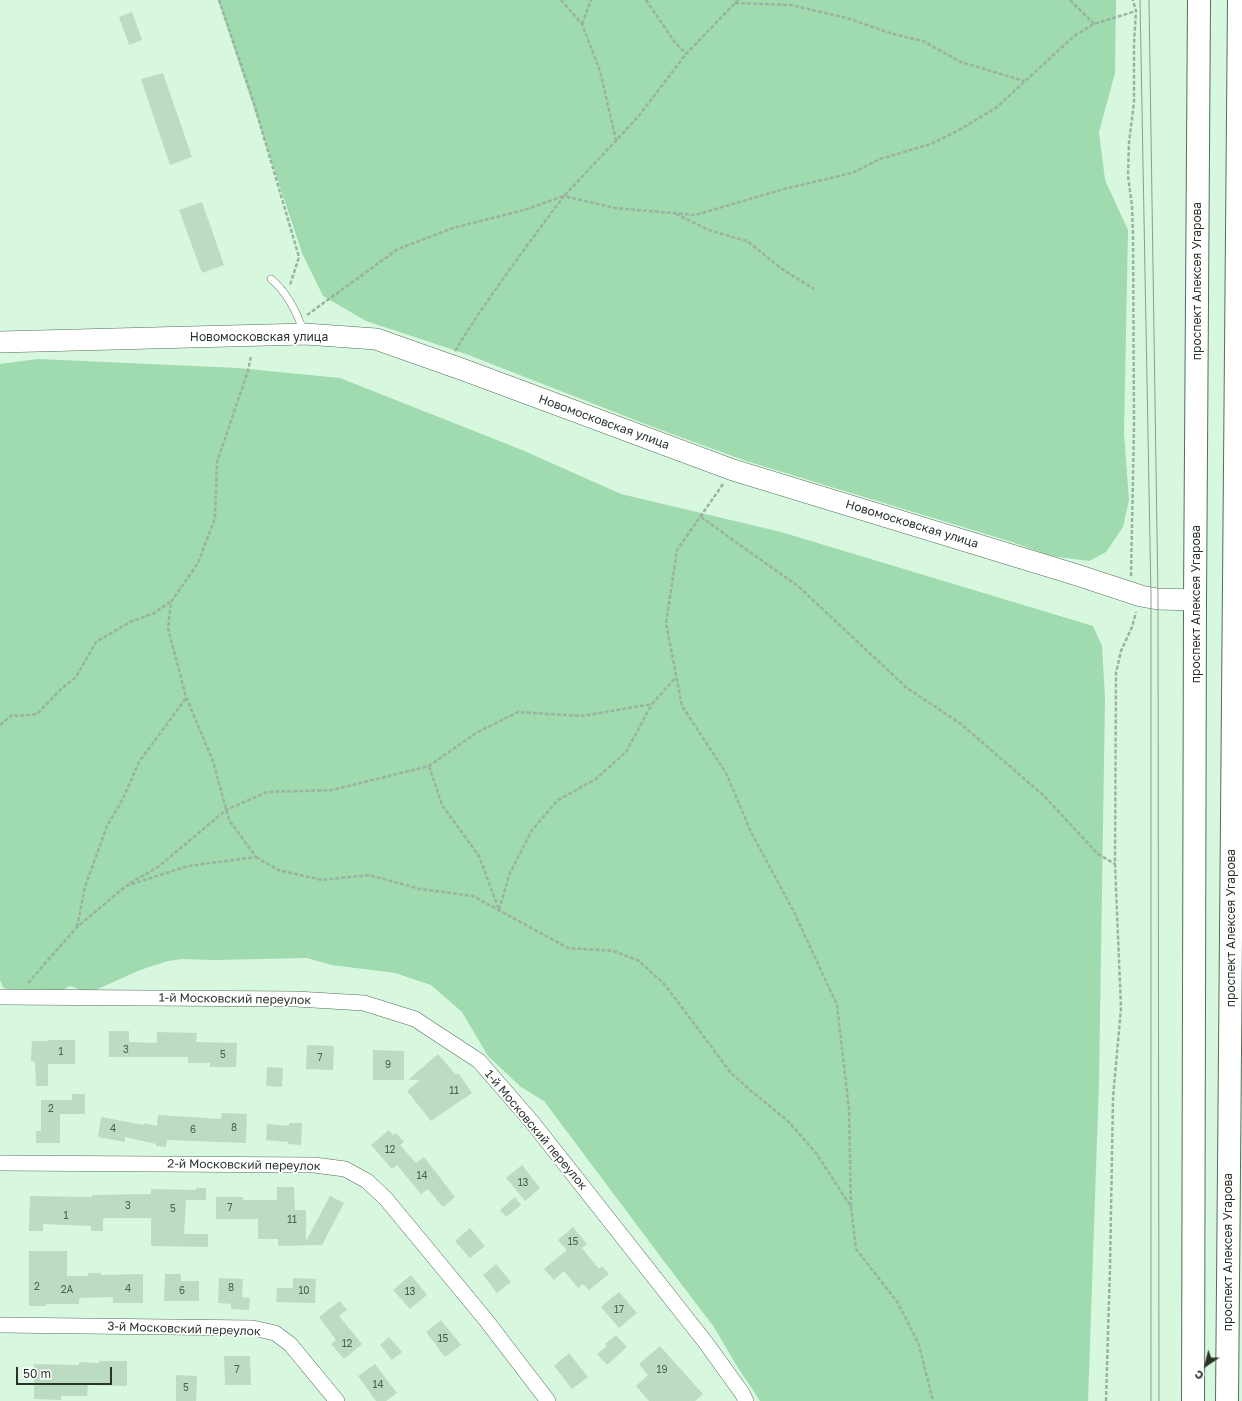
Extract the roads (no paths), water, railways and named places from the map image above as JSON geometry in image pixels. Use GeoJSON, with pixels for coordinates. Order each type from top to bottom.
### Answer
{"type":"FeatureCollection","features":[{"type":"Feature","properties":{"kind":"main road","name":"проспект Алексея Угарова"},"geometry":{"type":"LineString","coordinates":[[1193,1401],[1195,600],[1199,0]]}},
{"type":"Feature","properties":{"kind":"main road","name":"проспект Алексея Угарова"},"geometry":{"type":"LineString","coordinates":[[1227,1401],[1239,0]]}},
{"type":"Feature","properties":{"kind":"street","name":"Новомосковская улица"},"geometry":{"type":"LineString","coordinates":[[0,342],[302,327],[376,339],[733,470],[1077,574],[1136,594],[1158,599],[1195,600]]}},
{"type":"Feature","properties":{"kind":"street","name":"1-й Московский переулок"},"geometry":{"type":"LineString","coordinates":[[0,996],[296,999],[364,1003],[415,1018],[479,1061],[532,1122],[706,1342],[746,1401]]}},
{"type":"Feature","properties":{"kind":"street","name":"2-й Московский переулок"},"geometry":{"type":"LineString","coordinates":[[0,1163],[314,1165],[346,1169],[367,1181],[386,1199],[486,1320],[548,1401]]}},
{"type":"Feature","properties":{"kind":"street","name":"3-й Московский переулок"},"geometry":{"type":"LineString","coordinates":[[0,1324],[253,1328],[275,1333],[290,1344],[337,1401]]}},
{"type":"Feature","properties":{"kind":"lane"},"geometry":{"type":"LineString","coordinates":[[271,279],[285,292],[302,327]]}},
{"type":"Feature","properties":{"kind":"tram line"},"geometry":{"type":"LineString","coordinates":[[1140,0],[1151,597],[1151,1401]]}},
{"type":"Feature","properties":{"kind":"tram line"},"geometry":{"type":"LineString","coordinates":[[1149,0],[1158,599],[1159,1401]]}}]}
